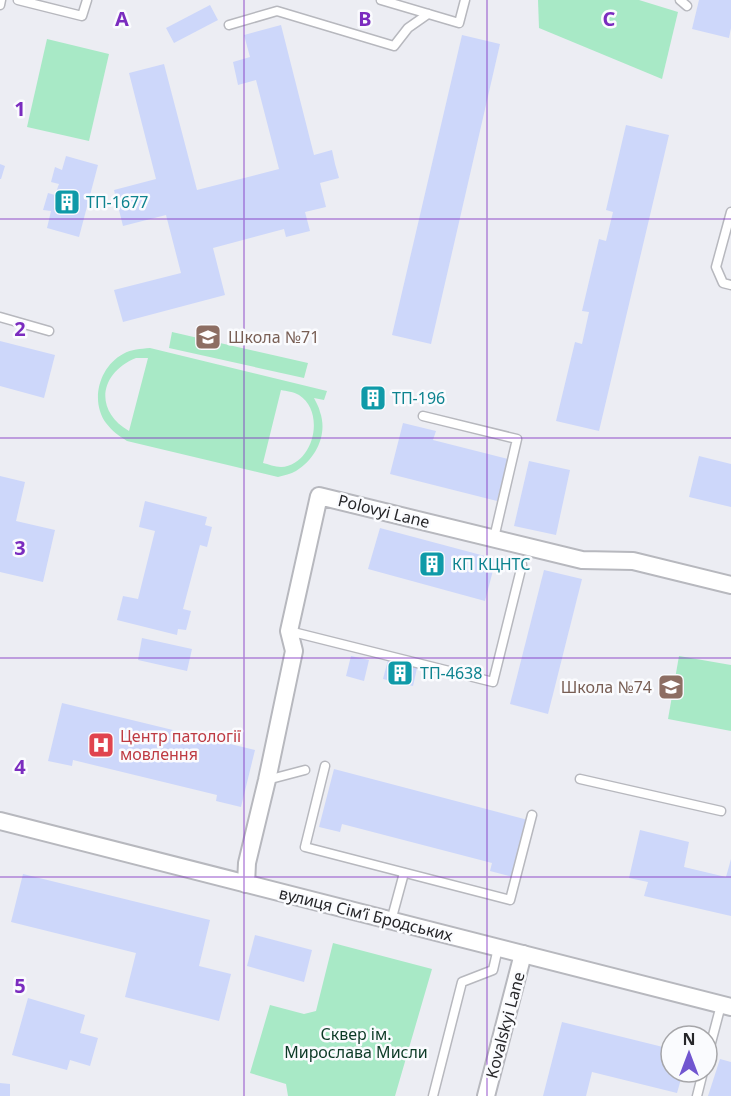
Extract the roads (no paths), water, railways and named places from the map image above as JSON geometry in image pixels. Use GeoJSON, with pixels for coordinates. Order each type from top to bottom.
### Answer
{"type":"FeatureCollection","features":[{"type":"Feature","properties":{"kind":"street","name":"Polovyi Lane"},"geometry":{"type":"LineString","coordinates":[[246,884],[247,863],[294,651],[289,631],[319,495],[582,560],[633,561],[731,585]]}},
{"type":"Feature","properties":{"kind":"street","name":"вулиця Сімʼї Бродських"},"geometry":{"type":"LineString","coordinates":[[0,821],[726,1006]]}},
{"type":"Feature","properties":{"kind":"street","name":"Kovalskyi Lane"},"geometry":{"type":"LineString","coordinates":[[486,1096],[523,954]]}},
{"type":"Feature","properties":{"kind":"lane"},"geometry":{"type":"LineString","coordinates":[[0,5],[1,0]]}},
{"type":"Feature","properties":{"kind":"lane"},"geometry":{"type":"LineString","coordinates":[[18,0],[82,16],[87,0]]}},
{"type":"Feature","properties":{"kind":"lane"},"geometry":{"type":"LineString","coordinates":[[381,0],[459,23],[465,0]]}},
{"type":"Feature","properties":{"kind":"lane"},"geometry":{"type":"LineString","coordinates":[[229,26],[277,11],[394,46],[408,28],[428,15]]}},
{"type":"Feature","properties":{"kind":"lane"},"geometry":{"type":"LineString","coordinates":[[731,212],[716,267],[723,283],[731,285]]}},
{"type":"Feature","properties":{"kind":"lane"},"geometry":{"type":"LineString","coordinates":[[0,317],[49,331]]}},
{"type":"Feature","properties":{"kind":"lane"},"geometry":{"type":"LineString","coordinates":[[423,416],[517,439],[494,538]]}},
{"type":"Feature","properties":{"kind":"lane"},"geometry":{"type":"LineString","coordinates":[[289,631],[493,682],[522,565]]}},
{"type":"Feature","properties":{"kind":"lane"},"geometry":{"type":"LineString","coordinates":[[326,766],[305,847],[510,900],[532,815]]}},
{"type":"Feature","properties":{"kind":"lane"},"geometry":{"type":"LineString","coordinates":[[267,780],[305,770]]}},
{"type":"Feature","properties":{"kind":"lane"},"geometry":{"type":"LineString","coordinates":[[580,779],[721,811]]}},
{"type":"Feature","properties":{"kind":"lane"},"geometry":{"type":"LineString","coordinates":[[391,921],[404,873]]}},
{"type":"Feature","properties":{"kind":"lane"},"geometry":{"type":"LineString","coordinates":[[433,1096],[462,982],[493,970],[498,948]]}},
{"type":"Feature","properties":{"kind":"lane"},"geometry":{"type":"LineString","coordinates":[[719,1025],[726,1006]]}},
{"type":"Feature","properties":{"kind":"place","name":"ТП-1677"},"geometry":{"type":"Point","coordinates":[67,202]}},
{"type":"Feature","properties":{"kind":"place","name":"Школа №71"},"geometry":{"type":"Point","coordinates":[208,337]}},
{"type":"Feature","properties":{"kind":"place","name":"ТП-196"},"geometry":{"type":"Point","coordinates":[373,398]}},
{"type":"Feature","properties":{"kind":"place","name":"КП КЦНТС"},"geometry":{"type":"Point","coordinates":[432,564]}},
{"type":"Feature","properties":{"kind":"place","name":"ТП-4638"},"geometry":{"type":"Point","coordinates":[400,673]}},
{"type":"Feature","properties":{"kind":"place","name":"Школа №74"},"geometry":{"type":"Point","coordinates":[671,687]}},
{"type":"Feature","properties":{"kind":"place","name":"Центр патології мовлення"},"geometry":{"type":"Point","coordinates":[101,745]}},
{"type":"Feature","properties":{"kind":"park label","name":"Сквер ім. Мирослава Мисли"},"geometry":{"type":"Point","coordinates":[356,1043]}}]}
